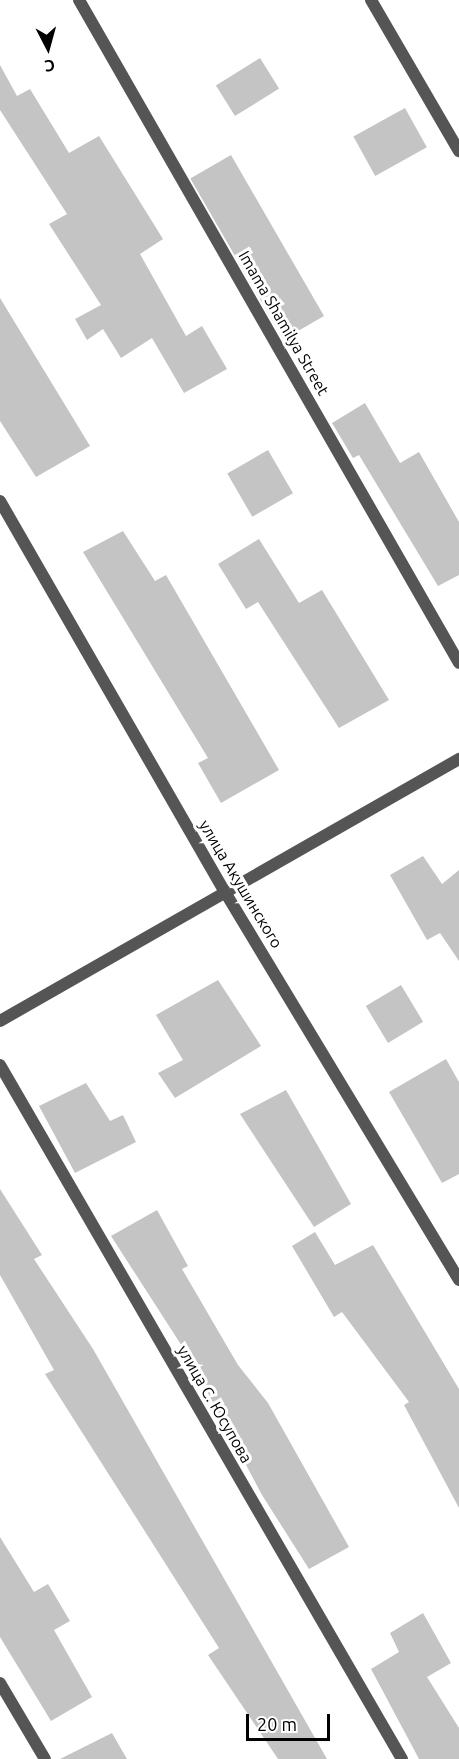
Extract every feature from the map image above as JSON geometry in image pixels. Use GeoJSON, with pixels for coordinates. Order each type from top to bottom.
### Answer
{"type":"FeatureCollection","features":[{"type":"Feature","properties":{"kind":"street","name":"Imama Shamilya Street"},"geometry":{"type":"LineString","coordinates":[[79,0],[459,663]]}},
{"type":"Feature","properties":{"kind":"street"},"geometry":{"type":"LineString","coordinates":[[372,0],[459,151]]}},
{"type":"Feature","properties":{"kind":"street","name":"улица Акушинского"},"geometry":{"type":"LineString","coordinates":[[0,501],[225,892],[459,1280]]}},
{"type":"Feature","properties":{"kind":"street"},"geometry":{"type":"LineString","coordinates":[[0,1020],[459,759]]}},
{"type":"Feature","properties":{"kind":"street","name":"улица С. Юсупова"},"geometry":{"type":"LineString","coordinates":[[0,1065],[402,1759]]}},
{"type":"Feature","properties":{"kind":"street"},"geometry":{"type":"LineString","coordinates":[[0,1683],[45,1759]]}},
{"type":"Feature","properties":{"kind":"building"},"geometry":{"type":"Polygon","coordinates":[[[260,58],[279,89],[235,116],[216,86],[260,58]]]}},
{"type":"Feature","properties":{"kind":"building"},"geometry":{"type":"Polygon","coordinates":[[[0,65],[17,96],[30,89],[69,153],[99,136],[163,239],[140,254],[186,336],[202,326],[227,369],[184,393],[152,338],[121,358],[103,329],[87,340],[75,319],[101,305],[49,224],[67,214],[0,110],[0,65]]]}},
{"type":"Feature","properties":{"kind":"building"},"geometry":{"type":"Polygon","coordinates":[[[405,108],[427,147],[375,176],[353,137],[405,108]]]}},
{"type":"Feature","properties":{"kind":"building"},"geometry":{"type":"Polygon","coordinates":[[[231,155],[324,316],[283,340],[190,178],[231,155]]]}},
{"type":"Feature","properties":{"kind":"building"},"geometry":{"type":"Polygon","coordinates":[[[0,298],[90,446],[36,477],[0,421],[0,298]]]}},
{"type":"Feature","properties":{"kind":"building"},"geometry":{"type":"Polygon","coordinates":[[[365,403],[400,463],[419,452],[459,522],[459,575],[438,586],[359,455],[353,458],[332,423],[365,403]]]}},
{"type":"Feature","properties":{"kind":"building"},"geometry":{"type":"Polygon","coordinates":[[[268,450],[293,493],[252,517],[227,474],[268,450]]]}},
{"type":"Feature","properties":{"kind":"building"},"geometry":{"type":"Polygon","coordinates":[[[123,531],[155,581],[166,575],[279,770],[221,803],[198,763],[208,758],[83,552],[123,531]]]}},
{"type":"Feature","properties":{"kind":"building"},"geometry":{"type":"Polygon","coordinates":[[[259,539],[299,603],[322,590],[389,700],[339,728],[258,602],[246,609],[218,564],[259,539]]]}},
{"type":"Feature","properties":{"kind":"building"},"geometry":{"type":"Polygon","coordinates":[[[423,856],[442,884],[459,870],[459,961],[440,933],[427,940],[390,875],[423,856]]]}},
{"type":"Feature","properties":{"kind":"building"},"geometry":{"type":"Polygon","coordinates":[[[218,980],[261,1046],[175,1098],[158,1073],[183,1060],[156,1015],[218,980]]]}},
{"type":"Feature","properties":{"kind":"building"},"geometry":{"type":"Polygon","coordinates":[[[401,985],[423,1022],[388,1043],[366,1006],[401,985]]]}},
{"type":"Feature","properties":{"kind":"building"},"geometry":{"type":"Polygon","coordinates":[[[446,1059],[459,1082],[459,1174],[442,1183],[389,1092],[446,1059]]]}},
{"type":"Feature","properties":{"kind":"building"},"geometry":{"type":"Polygon","coordinates":[[[86,1083],[110,1121],[123,1115],[136,1142],[75,1173],[39,1106],[86,1083]]]}},
{"type":"Feature","properties":{"kind":"building"},"geometry":{"type":"Polygon","coordinates":[[[286,1090],[351,1204],[314,1227],[240,1114],[286,1090]]]}},
{"type":"Feature","properties":{"kind":"building"},"geometry":{"type":"Polygon","coordinates":[[[0,1189],[42,1255],[34,1259],[93,1349],[327,1759],[278,1759],[208,1655],[219,1648],[45,1374],[54,1370],[0,1275],[0,1189]]]}},
{"type":"Feature","properties":{"kind":"building"},"geometry":{"type":"Polygon","coordinates":[[[157,1210],[188,1266],[182,1269],[238,1365],[268,1403],[349,1547],[309,1569],[262,1495],[189,1357],[111,1236],[157,1210]]]}},
{"type":"Feature","properties":{"kind":"building"},"geometry":{"type":"Polygon","coordinates":[[[315,1232],[335,1265],[373,1245],[459,1389],[459,1508],[404,1405],[409,1402],[342,1312],[334,1317],[292,1246],[315,1232]]]}},
{"type":"Feature","properties":{"kind":"building"},"geometry":{"type":"Polygon","coordinates":[[[0,1537],[34,1592],[48,1584],[70,1621],[54,1630],[92,1697],[51,1721],[0,1637],[0,1537]]]}},
{"type":"Feature","properties":{"kind":"building"},"geometry":{"type":"Polygon","coordinates":[[[423,1613],[451,1663],[427,1677],[459,1728],[459,1759],[419,1759],[371,1669],[399,1652],[390,1633],[423,1613]]]}},
{"type":"Feature","properties":{"kind":"building"},"geometry":{"type":"Polygon","coordinates":[[[112,1733],[127,1759],[60,1759],[112,1733]]]}}]}
